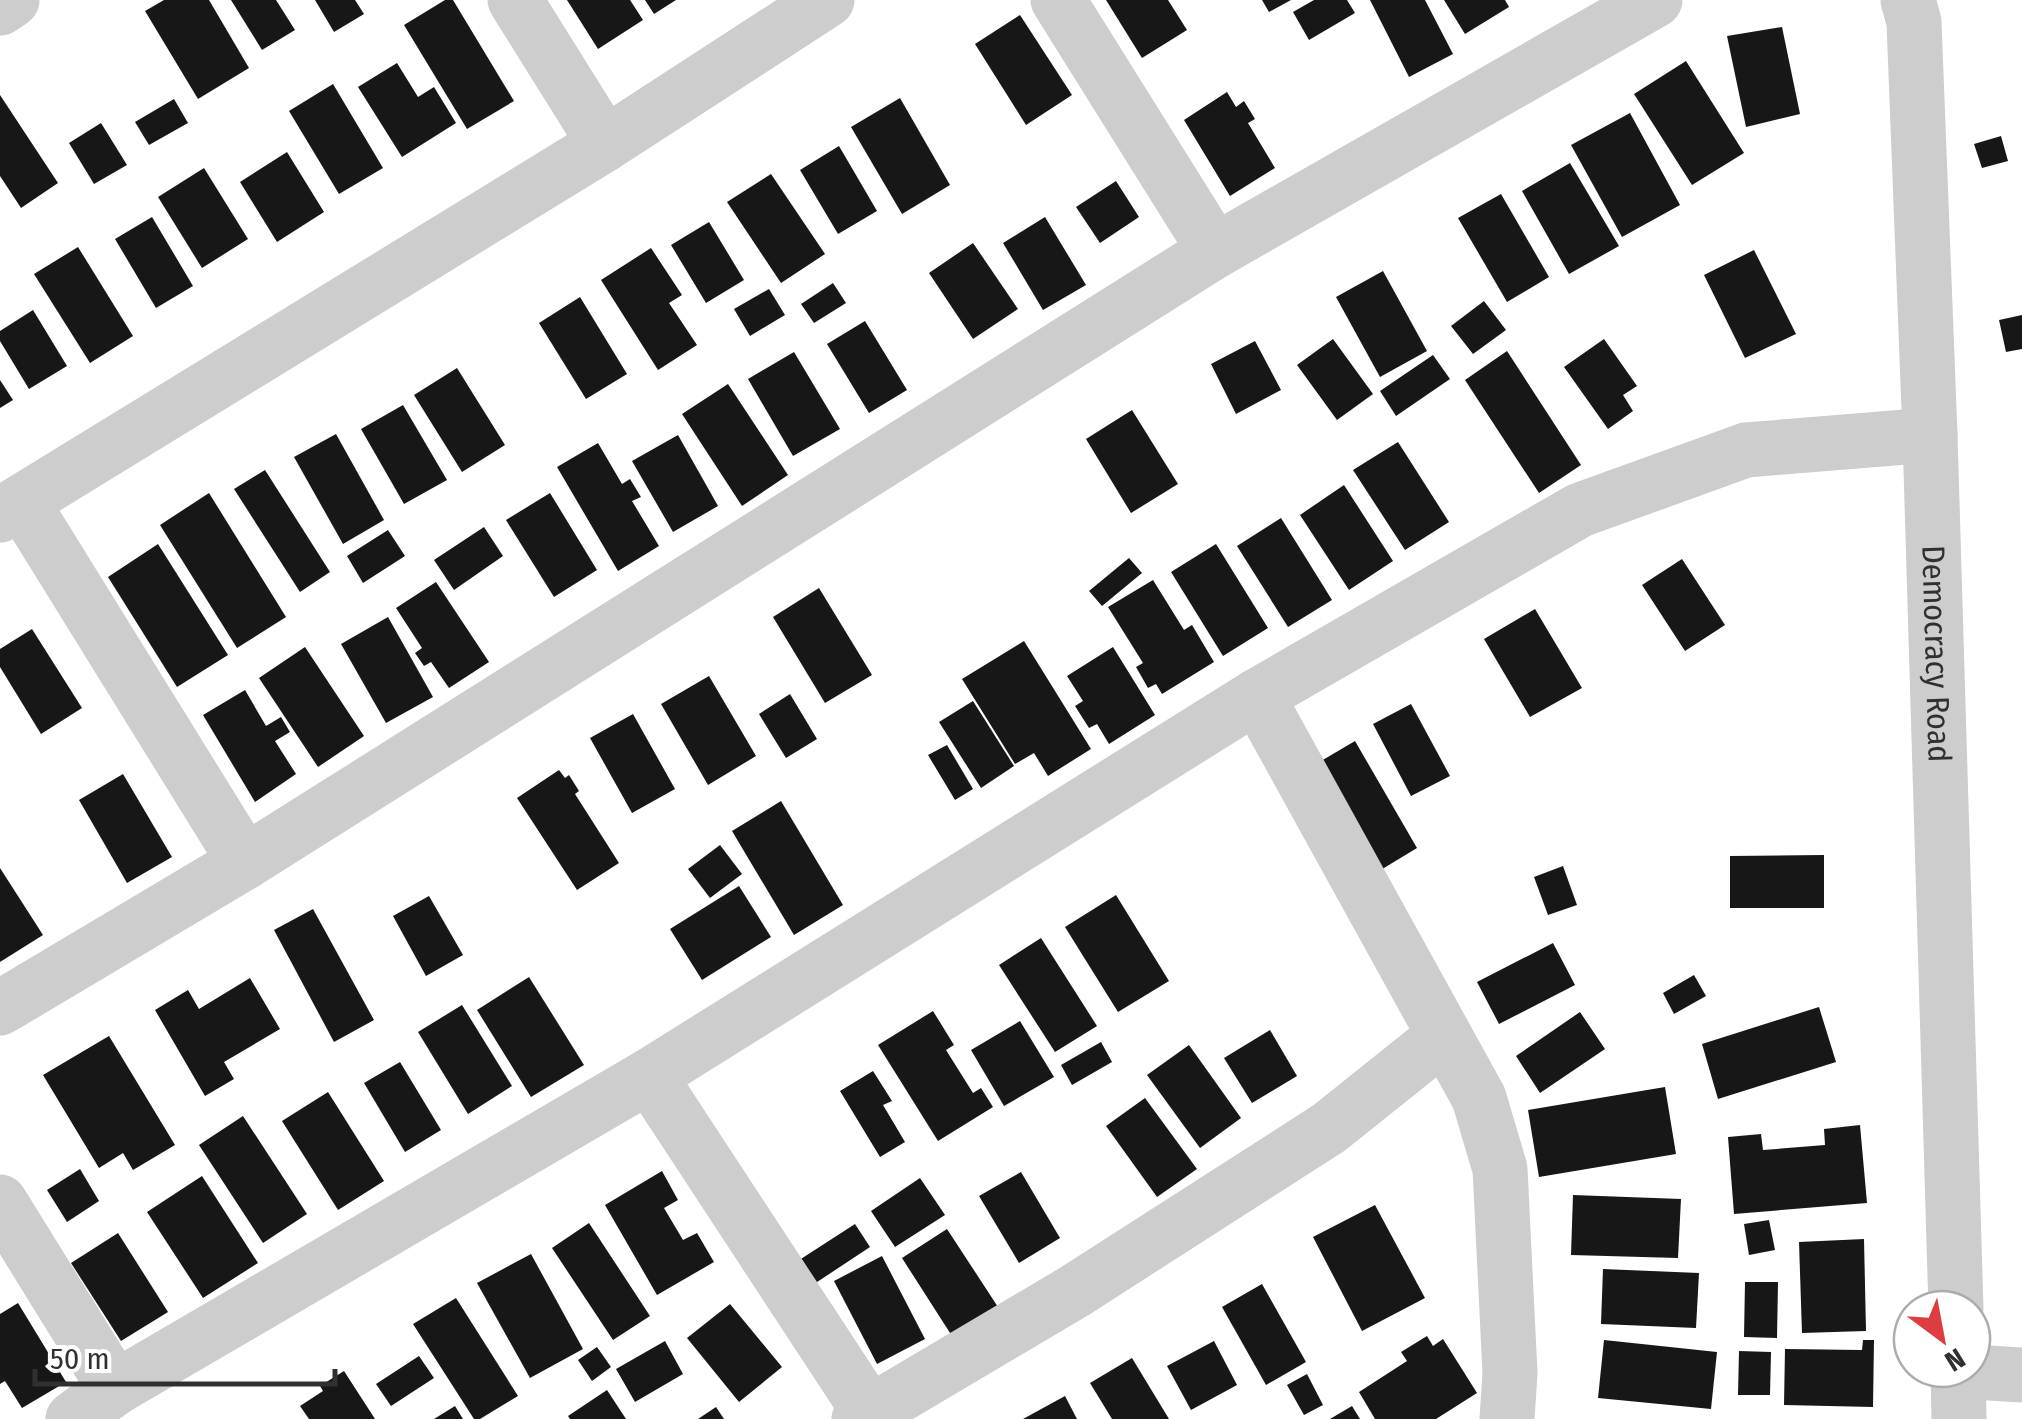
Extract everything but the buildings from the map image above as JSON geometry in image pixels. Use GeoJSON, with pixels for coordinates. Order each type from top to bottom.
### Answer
{"type":"FeatureCollection","features":[{"type":"Feature","properties":{"kind":"street"},"geometry":{"type":"LineString","coordinates":[[0,8],[12,0]]}},
{"type":"Feature","properties":{"kind":"street"},"geometry":{"type":"LineString","coordinates":[[515,0],[605,144]]}},
{"type":"Feature","properties":{"kind":"street"},"geometry":{"type":"LineString","coordinates":[[245,862],[11,508],[605,144],[827,0]]}},
{"type":"Feature","properties":{"kind":"street"},"geometry":{"type":"LineString","coordinates":[[1058,0],[1216,251]]}},
{"type":"Feature","properties":{"kind":"street"},"geometry":{"type":"LineString","coordinates":[[0,1008],[245,862],[1216,251],[1655,0]]}},
{"type":"Feature","properties":{"kind":"street","name":"Democracy Road"},"geometry":{"type":"LineString","coordinates":[[1908,0],[1914,22],[1930,435],[1955,1289]]}},
{"type":"Feature","properties":{"kind":"street"},"geometry":{"type":"LineString","coordinates":[[0,1202],[94,1403],[649,1076],[1257,696],[1580,510],[1746,450],[1930,435]]}},
{"type":"Feature","properties":{"kind":"street"},"geometry":{"type":"LineString","coordinates":[[1257,696],[1479,1098],[1500,1169],[1510,1373],[1507,1419]]}},
{"type":"Feature","properties":{"kind":"street"},"geometry":{"type":"LineString","coordinates":[[649,1076],[868,1417],[1075,1291],[1329,1128],[1444,1036]]}},
{"type":"Feature","properties":{"kind":"street"},"geometry":{"type":"LineString","coordinates":[[1992,1381],[2022,1376]]}}]}
